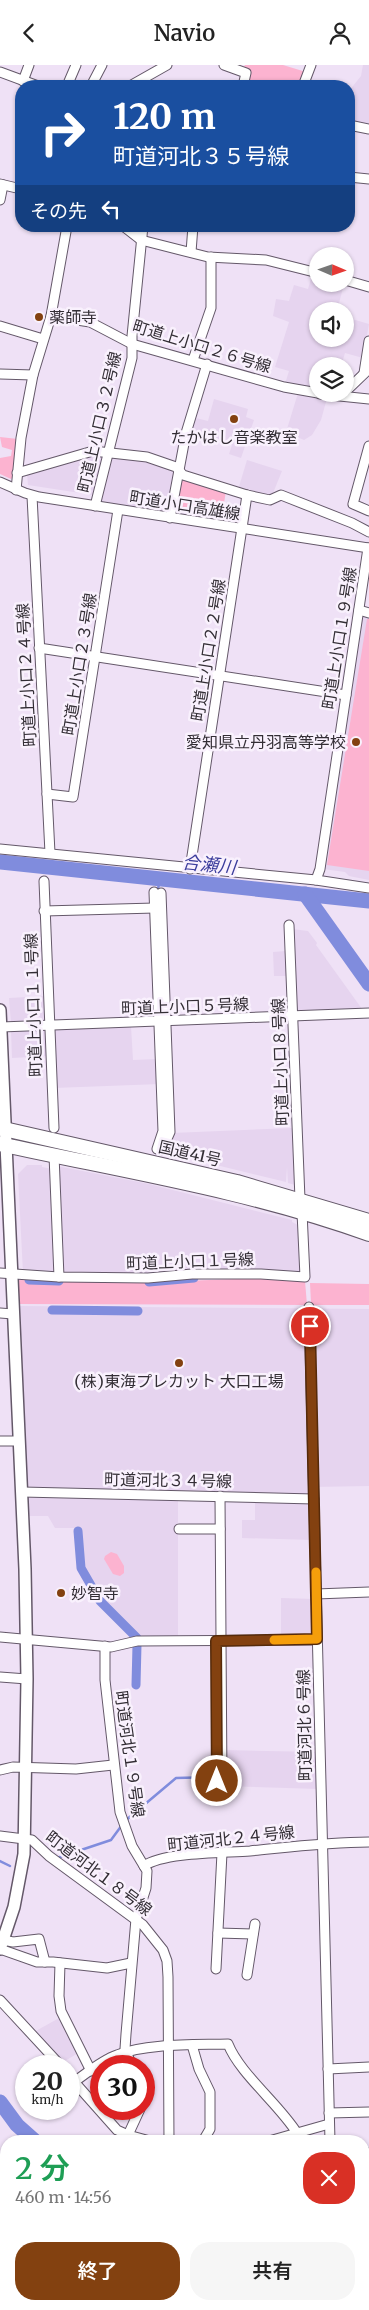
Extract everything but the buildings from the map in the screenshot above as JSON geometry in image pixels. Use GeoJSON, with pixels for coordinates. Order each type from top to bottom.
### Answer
{"type":"FeatureCollection","features":[{"type":"Feature","properties":{"kind":"highway","name":"国道41号"},"geometry":{"type":"LineString","coordinates":[[4,1129],[219,1177],[301,1206],[369,1234]]}},
{"type":"Feature","properties":{"kind":"highway","name":"国道41号"},"geometry":{"type":"LineString","coordinates":[[4,1144],[234,1195],[301,1206],[369,1221]]}},
{"type":"Feature","properties":{"kind":"main road"},"geometry":{"type":"LineString","coordinates":[[0,1010],[6,1274],[13,1313],[22,1492],[28,1679],[26,1839],[18,1893],[1,1946]]}},
{"type":"Feature","properties":{"kind":"street"},"geometry":{"type":"LineString","coordinates":[[23,80],[29,65]]}},
{"type":"Feature","properties":{"kind":"street"},"geometry":{"type":"LineString","coordinates":[[70,80],[76,65]]}},
{"type":"Feature","properties":{"kind":"street"},"geometry":{"type":"LineString","coordinates":[[94,80],[102,65]]}},
{"type":"Feature","properties":{"kind":"street"},"geometry":{"type":"LineString","coordinates":[[141,80],[167,65]]}},
{"type":"Feature","properties":{"kind":"street"},"geometry":{"type":"LineString","coordinates":[[224,65],[246,73],[244,80]]}},
{"type":"Feature","properties":{"kind":"street"},"geometry":{"type":"LineString","coordinates":[[305,80],[311,65]]}},
{"type":"Feature","properties":{"kind":"street"},"geometry":{"type":"LineString","coordinates":[[0,72],[20,80]]}},
{"type":"Feature","properties":{"kind":"street"},"geometry":{"type":"LineString","coordinates":[[355,126],[369,129]]}},
{"type":"Feature","properties":{"kind":"street"},"geometry":{"type":"LineString","coordinates":[[355,178],[369,179]]}},
{"type":"Feature","properties":{"kind":"street"},"geometry":{"type":"LineString","coordinates":[[0,200],[1,185],[15,188]]}},
{"type":"Feature","properties":{"kind":"street"},"geometry":{"type":"LineString","coordinates":[[16,490],[21,438],[33,375],[51,316],[66,232]]}},
{"type":"Feature","properties":{"kind":"street"},"geometry":{"type":"LineString","coordinates":[[131,232],[141,240],[211,257],[266,261],[309,271]]}},
{"type":"Feature","properties":{"kind":"street","name":"町道上小口３２号線"},"geometry":{"type":"LineString","coordinates":[[95,506],[132,358],[132,336],[142,232]]}},
{"type":"Feature","properties":{"kind":"street"},"geometry":{"type":"LineString","coordinates":[[191,252],[192,232]]}},
{"type":"Feature","properties":{"kind":"street"},"geometry":{"type":"LineString","coordinates":[[193,360],[211,308],[211,257]]}},
{"type":"Feature","properties":{"kind":"street"},"geometry":{"type":"LineString","coordinates":[[354,282],[369,287]]}},
{"type":"Feature","properties":{"kind":"street","name":"町道上小口２６号線"},"geometry":{"type":"LineString","coordinates":[[51,316],[90,322],[132,344],[284,387],[309,392]]}},
{"type":"Feature","properties":{"kind":"street"},"geometry":{"type":"LineString","coordinates":[[0,326],[43,339]]}},
{"type":"Feature","properties":{"kind":"street"},"geometry":{"type":"LineString","coordinates":[[354,383],[367,371],[369,341]]}},
{"type":"Feature","properties":{"kind":"street"},"geometry":{"type":"LineString","coordinates":[[170,517],[191,415],[207,364]]}},
{"type":"Feature","properties":{"kind":"street"},"geometry":{"type":"LineString","coordinates":[[0,374],[33,375]]}},
{"type":"Feature","properties":{"kind":"street","name":"町道上小口２６号線"},"geometry":{"type":"LineString","coordinates":[[354,396],[369,399]]}},
{"type":"Feature","properties":{"kind":"street"},"geometry":{"type":"LineString","coordinates":[[369,446],[352,504],[369,511]]}},
{"type":"Feature","properties":{"kind":"street"},"geometry":{"type":"LineString","coordinates":[[17,473],[93,451],[147,457],[179,470],[183,475],[247,495],[270,500],[280,495],[352,523],[369,532]]}},
{"type":"Feature","properties":{"kind":"street","name":"町道小口高雄線"},"geometry":{"type":"LineString","coordinates":[[0,482],[32,496],[369,548]]}},
{"type":"Feature","properties":{"kind":"street","name":"町道上小口２２号線"},"geometry":{"type":"LineString","coordinates":[[190,869],[247,495]]}},
{"type":"Feature","properties":{"kind":"street","name":"町道上小口２４号線"},"geometry":{"type":"LineString","coordinates":[[32,496],[50,853]]}},
{"type":"Feature","properties":{"kind":"street","name":"町道上小口２３号線"},"geometry":{"type":"LineString","coordinates":[[47,794],[73,797],[118,509]]}},
{"type":"Feature","properties":{"kind":"street","name":"町道上小口１９号線"},"geometry":{"type":"LineString","coordinates":[[316,880],[320,869],[369,548]]}},
{"type":"Feature","properties":{"kind":"street"},"geometry":{"type":"LineString","coordinates":[[359,610],[369,613]]}},
{"type":"Feature","properties":{"kind":"street"},"geometry":{"type":"LineString","coordinates":[[39,648],[346,695]]}},
{"type":"Feature","properties":{"kind":"street"},"geometry":{"type":"LineString","coordinates":[[0,849],[316,880],[369,888]]}},
{"type":"Feature","properties":{"kind":"street","name":"町道上小口１１号線"},"geometry":{"type":"LineString","coordinates":[[44,881],[54,1128]]}},
{"type":"Feature","properties":{"kind":"street"},"geometry":{"type":"LineString","coordinates":[[159,1149],[163,1131],[162,1022],[158,892],[155,908],[162,1022]]}},
{"type":"Feature","properties":{"kind":"street"},"geometry":{"type":"LineString","coordinates":[[44,911],[155,908]]}},
{"type":"Feature","properties":{"kind":"street","name":"町道上小口８号線"},"geometry":{"type":"LineString","coordinates":[[289,925],[301,1206]]}},
{"type":"Feature","properties":{"kind":"street","name":"町道上小口５号線"},"geometry":{"type":"LineString","coordinates":[[1,1027],[369,1013]]}},
{"type":"Feature","properties":{"kind":"street"},"geometry":{"type":"LineString","coordinates":[[54,1155],[59,1277]]}},
{"type":"Feature","properties":{"kind":"street","name":"町道上小口１号線"},"geometry":{"type":"LineString","coordinates":[[6,1274],[17,1276],[148,1278],[228,1274],[305,1277],[301,1206]]}},
{"type":"Feature","properties":{"kind":"street","name":"町道河北６号線"},"geometry":{"type":"LineString","coordinates":[[309,1307],[330,2135]]}},
{"type":"Feature","properties":{"kind":"street"},"geometry":{"type":"LineString","coordinates":[[0,1313],[13,1313]]}},
{"type":"Feature","properties":{"kind":"street"},"geometry":{"type":"LineString","coordinates":[[0,1441],[19,1441]]}},
{"type":"Feature","properties":{"kind":"street","name":"町道河北３４号線"},"geometry":{"type":"LineString","coordinates":[[22,1492],[314,1499]]}},
{"type":"Feature","properties":{"kind":"street"},"geometry":{"type":"LineString","coordinates":[[218,1799],[220,1496]]}},
{"type":"Feature","properties":{"kind":"street"},"geometry":{"type":"LineString","coordinates":[[179,1529],[220,1529]]}},
{"type":"Feature","properties":{"kind":"street"},"geometry":{"type":"LineString","coordinates":[[316,1593],[369,1592]]}},
{"type":"Feature","properties":{"kind":"street"},"geometry":{"type":"LineString","coordinates":[[0,1637],[105,1646],[137,1641],[317,1639]]}},
{"type":"Feature","properties":{"kind":"street","name":"町道河北１９号線"},"geometry":{"type":"LineString","coordinates":[[105,1646],[105,1680],[113,1765],[120,1812],[132,1847],[147,1871],[146,1888],[136,1919],[131,1963],[126,2034],[127,2055]]}},
{"type":"Feature","properties":{"kind":"street"},"geometry":{"type":"LineString","coordinates":[[0,1677],[28,1679]]}},
{"type":"Feature","properties":{"kind":"street"},"geometry":{"type":"LineString","coordinates":[[0,1770],[13,1767],[27,1769],[76,1769],[113,1765]]}},
{"type":"Feature","properties":{"kind":"street"},"geometry":{"type":"LineString","coordinates":[[0,1836],[26,1839]]}},
{"type":"Feature","properties":{"kind":"street","name":"町道河北１８号線"},"geometry":{"type":"LineString","coordinates":[[26,1839],[32,1840],[49,1856],[136,1919],[158,1941],[167,1961],[169,2135]]}},
{"type":"Feature","properties":{"kind":"street","name":"町道河北２４号線"},"geometry":{"type":"LineString","coordinates":[[144,1866],[182,1855],[322,1843],[369,1842]]}},
{"type":"Feature","properties":{"kind":"street"},"geometry":{"type":"LineString","coordinates":[[216,1969],[222,1853]]}},
{"type":"Feature","properties":{"kind":"street"},"geometry":{"type":"LineString","coordinates":[[218,1933],[254,1929],[247,1975]]}},
{"type":"Feature","properties":{"kind":"street"},"geometry":{"type":"LineString","coordinates":[[1,1946],[13,1942],[39,1939],[45,1962]]}},
{"type":"Feature","properties":{"kind":"street"},"geometry":{"type":"LineString","coordinates":[[1,1946],[30,1961],[107,1968],[131,1963]]}},
{"type":"Feature","properties":{"kind":"street"},"geometry":{"type":"LineString","coordinates":[[60,1963],[60,2011],[90,2069]]}},
{"type":"Feature","properties":{"kind":"street"},"geometry":{"type":"LineString","coordinates":[[0,2000],[51,2055]]}},
{"type":"Feature","properties":{"kind":"street"},"geometry":{"type":"LineString","coordinates":[[115,2055],[169,2046],[228,2044],[235,2058],[275,2103],[297,2133]]}},
{"type":"Feature","properties":{"kind":"street"},"geometry":{"type":"LineString","coordinates":[[192,2045],[199,2069],[210,2092],[210,2129],[206,2135]]}},
{"type":"Feature","properties":{"kind":"street"},"geometry":{"type":"LineString","coordinates":[[328,2069],[369,2067]]}},
{"type":"Feature","properties":{"kind":"street"},"geometry":{"type":"LineString","coordinates":[[80,2088],[118,2129],[128,2135],[135,2120]]}},
{"type":"Feature","properties":{"kind":"street"},"geometry":{"type":"LineString","coordinates":[[329,2113],[369,2112]]}},
{"type":"Feature","properties":{"kind":"street"},"geometry":{"type":"LineString","coordinates":[[290,2135],[329,2124]]}},
{"type":"Feature","properties":{"kind":"shaded area"},"geometry":{"type":"Polygon","coordinates":[[[245,65],[283,65],[306,72],[302,80],[244,80],[243,69],[245,65]]]}},
{"type":"Feature","properties":{"kind":"shaded area"},"geometry":{"type":"Polygon","coordinates":[[[363,65],[369,65],[369,129],[355,126],[355,84],[361,76],[363,65]]]}},
{"type":"Feature","properties":{"kind":"shaded area"},"geometry":{"type":"Polygon","coordinates":[[[294,285],[308,289],[309,286],[309,293],[342,293],[339,302],[309,302],[309,347],[354,347],[354,320],[369,324],[363,358],[345,353],[344,357],[309,357],[309,389],[285,384],[289,371],[275,367],[289,322],[273,316],[276,299],[289,301],[294,285]]]}},
{"type":"Feature","properties":{"kind":"shaded area"},"geometry":{"type":"Polygon","coordinates":[[[298,393],[309,395],[309,402],[326,402],[321,420],[312,435],[304,440],[297,437],[298,433],[287,429],[298,393]]]}},
{"type":"Feature","properties":{"kind":"shaded area"},"geometry":{"type":"Polygon","coordinates":[[[214,399],[248,409],[246,417],[254,420],[241,458],[229,454],[232,445],[188,434],[192,417],[208,421],[214,399]]]}},
{"type":"Feature","properties":{"kind":"shaded area"},"geometry":{"type":"Polygon","coordinates":[[[0,437],[18,439],[13,477],[11,479],[0,474],[0,458],[11,456],[12,450],[2,447],[0,437]]]}},
{"type":"Feature","properties":{"kind":"shaded area"},"geometry":{"type":"Polygon","coordinates":[[[93,454],[102,456],[93,495],[28,485],[27,473],[93,454]]]}},
{"type":"Feature","properties":{"kind":"shaded area"},"geometry":{"type":"Polygon","coordinates":[[[112,457],[146,459],[176,469],[168,512],[100,502],[112,457]]]}},
{"type":"Feature","properties":{"kind":"shaded area"},"geometry":{"type":"Polygon","coordinates":[[[247,460],[282,471],[271,498],[238,490],[247,460]]]}},
{"type":"Feature","properties":{"kind":"shaded area"},"geometry":{"type":"Polygon","coordinates":[[[181,477],[226,491],[222,515],[175,508],[181,477]]]}},
{"type":"Feature","properties":{"kind":"shaded area","name":"愛知県立丹羽高等学校"},"geometry":{"type":"Polygon","coordinates":[[[362,614],[369,615],[369,880],[349,876],[345,872],[323,869],[362,614]]]}},
{"type":"Feature","properties":{"kind":"shaded area","name":"愛知県立丹羽高等学校"},"geometry":{"type":"Polygon","coordinates":[[[367,619],[369,619],[369,871],[327,865],[367,619]]]}},
{"type":"Feature","properties":{"kind":"shaded area"},"geometry":{"type":"Polygon","coordinates":[[[292,929],[308,931],[362,1009],[298,1012],[296,1010],[292,929]]]}},
{"type":"Feature","properties":{"kind":"shaded area"},"geometry":{"type":"Polygon","coordinates":[[[286,951],[287,976],[274,976],[273,952],[286,951]]]}},
{"type":"Feature","properties":{"kind":"shaded area"},"geometry":{"type":"Polygon","coordinates":[[[45,996],[46,1022],[11,1023],[9,998],[45,996]]]}},
{"type":"Feature","properties":{"kind":"shaded area"},"geometry":{"type":"Polygon","coordinates":[[[131,1026],[133,1060],[158,1059],[160,1084],[54,1088],[54,1029],[131,1026]]]}},
{"type":"Feature","properties":{"kind":"shaded area"},"geometry":{"type":"Polygon","coordinates":[[[45,1029],[48,1056],[12,1058],[11,1031],[45,1029]]]}},
{"type":"Feature","properties":{"kind":"shaded area"},"geometry":{"type":"Polygon","coordinates":[[[293,1128],[295,1185],[288,1183],[287,1167],[286,1182],[163,1152],[172,1133],[293,1128]]]}},
{"type":"Feature","properties":{"kind":"shaded area"},"geometry":{"type":"Polygon","coordinates":[[[27,1165],[42,1165],[42,1167],[57,1170],[57,1166],[149,1184],[292,1220],[292,1222],[300,1226],[301,1274],[23,1273],[18,1174],[27,1165]]]}},
{"type":"Feature","properties":{"kind":"shaded area"},"geometry":{"type":"Polygon","coordinates":[[[260,1278],[305,1281],[307,1305],[19,1304],[18,1280],[130,1283],[260,1278]]]}},
{"type":"Feature","properties":{"kind":"shaded area"},"geometry":{"type":"Polygon","coordinates":[[[310,1283],[369,1284],[369,1305],[314,1305],[311,1303],[310,1283]]]}},
{"type":"Feature","properties":{"kind":"shaded area"},"geometry":{"type":"Polygon","coordinates":[[[19,1306],[369,1309],[369,1486],[312,1487],[311,1495],[26,1490],[19,1306]]]}},
{"type":"Feature","properties":{"kind":"shaded area"},"geometry":{"type":"Polygon","coordinates":[[[27,1494],[72,1495],[73,1498],[178,1497],[178,1636],[137,1636],[100,1599],[82,1568],[78,1528],[55,1528],[48,1516],[28,1516],[27,1494]]]}},
{"type":"Feature","properties":{"kind":"shaded area"},"geometry":{"type":"Polygon","coordinates":[[[255,1499],[311,1503],[312,1540],[242,1538],[242,1520],[255,1520],[255,1499]]]}},
{"type":"Feature","properties":{"kind":"shaded area"},"geometry":{"type":"Polygon","coordinates":[[[111,1552],[117,1554],[124,1566],[124,1573],[120,1576],[113,1574],[104,1559],[111,1552]]]}},
{"type":"Feature","properties":{"kind":"shaded area"},"geometry":{"type":"Polygon","coordinates":[[[281,1598],[314,1599],[315,1633],[313,1637],[281,1638],[281,1598]]]}},
{"type":"Feature","properties":{"kind":"shaded area"},"geometry":{"type":"Polygon","coordinates":[[[224,1750],[318,1752],[319,1789],[224,1786],[224,1750]]]}},
{"type":"Feature","properties":{"kind":"shaded area"},"geometry":{"type":"Polygon","coordinates":[[[61,2017],[80,2052],[75,2055],[56,2055],[34,2032],[61,2017]]]}},
{"type":"Feature","properties":{"kind":"waterway","name":"合瀬川"},"geometry":{"type":"LineString","coordinates":[[0,862],[369,901]]}},
{"type":"Feature","properties":{"kind":"waterway"},"geometry":{"type":"LineString","coordinates":[[158,889],[160,879]]}},
{"type":"Feature","properties":{"kind":"waterway","name":"合瀬川"},"geometry":{"type":"LineString","coordinates":[[305,894],[369,984]]}},
{"type":"Feature","properties":{"kind":"waterway"},"geometry":{"type":"LineString","coordinates":[[149,1282],[194,1278]]}},
{"type":"Feature","properties":{"kind":"waterway"},"geometry":{"type":"LineString","coordinates":[[29,1280],[59,1281]]}},
{"type":"Feature","properties":{"kind":"waterway"},"geometry":{"type":"LineString","coordinates":[[52,1310],[138,1311]]}},
{"type":"Feature","properties":{"kind":"waterway"},"geometry":{"type":"LineString","coordinates":[[78,1531],[81,1568],[100,1601],[137,1638]]}},
{"type":"Feature","properties":{"kind":"waterway"},"geometry":{"type":"LineString","coordinates":[[136,1685],[137,1645]]}},
{"type":"Feature","properties":{"kind":"waterway"},"geometry":{"type":"LineString","coordinates":[[125,1821],[176,1778],[215,1777]]}},
{"type":"Feature","properties":{"kind":"waterway"},"geometry":{"type":"LineString","coordinates":[[57,1858],[111,1840],[122,1825]]}},
{"type":"Feature","properties":{"kind":"waterway"},"geometry":{"type":"LineString","coordinates":[[0,1861],[10,1866]]}},
{"type":"Feature","properties":{"kind":"waterway"},"geometry":{"type":"LineString","coordinates":[[0,2102],[17,2125],[28,2135]]}},
{"type":"Feature","properties":{"kind":"slow traffic"},"geometry":{"type":"LineString","coordinates":[[274,1640],[317,1639],[316,1572]]}},
{"type":"Feature","properties":{"kind":"place","name":"薬師寺"},"geometry":{"type":"Point","coordinates":[39,317]}},
{"type":"Feature","properties":{"kind":"place","name":"たかはし音楽教室"},"geometry":{"type":"Point","coordinates":[234,419]}},
{"type":"Feature","properties":{"kind":"place","name":"愛知県立丹羽高等学校"},"geometry":{"type":"Point","coordinates":[356,742]}},
{"type":"Feature","properties":{"kind":"place","name":"(株)東海プレカット 大口工場"},"geometry":{"type":"Point","coordinates":[179,1363]}},
{"type":"Feature","properties":{"kind":"place","name":"妙智寺"},"geometry":{"type":"Point","coordinates":[61,1593]}},
{"type":"Feature","properties":{"kind":"route"},"geometry":{"type":"LineString","coordinates":[[217,1781],[216,1641],[317,1639],[310,1326]]}}]}
